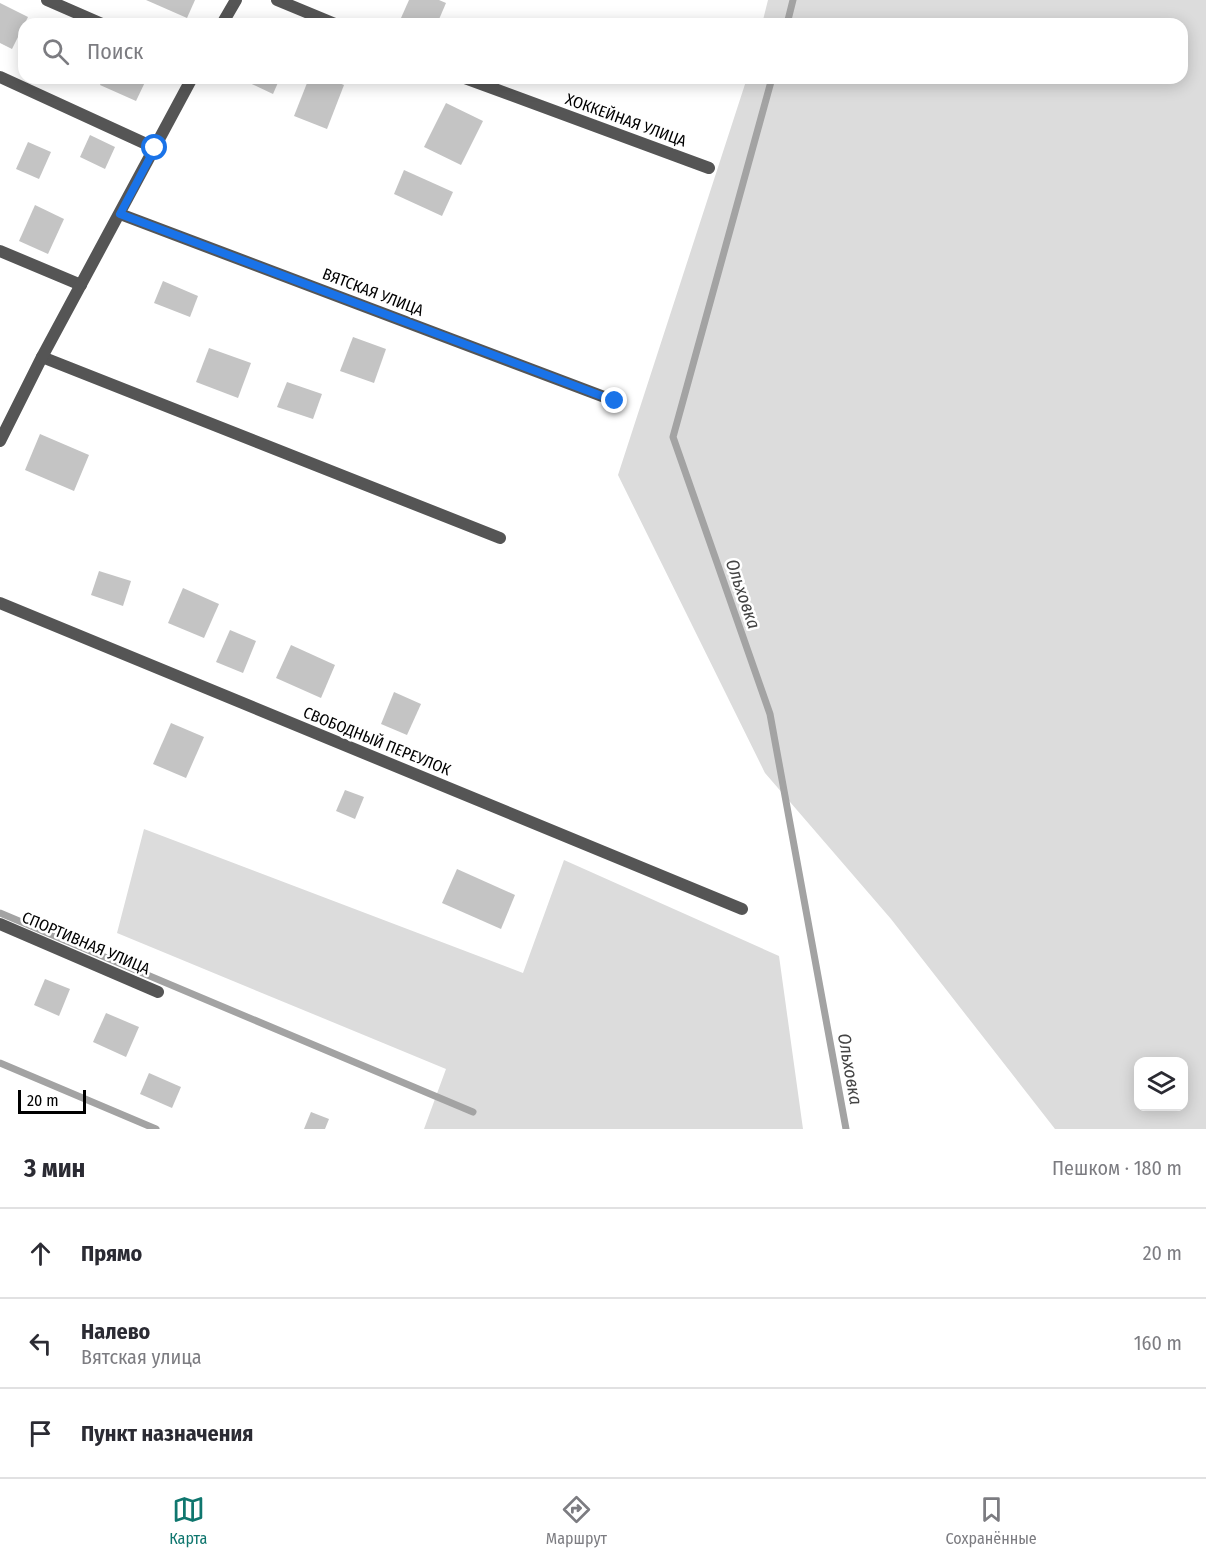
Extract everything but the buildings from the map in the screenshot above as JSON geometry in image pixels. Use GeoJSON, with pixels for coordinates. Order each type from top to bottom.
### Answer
{"type":"FeatureCollection","features":[{"type":"Feature","properties":{"kind":"street"},"geometry":{"type":"LineString","coordinates":[[47,0],[88,18]]}},
{"type":"Feature","properties":{"kind":"street"},"geometry":{"type":"LineString","coordinates":[[226,18],[236,0]]}},
{"type":"Feature","properties":{"kind":"street"},"geometry":{"type":"LineString","coordinates":[[277,0],[320,18]]}},
{"type":"Feature","properties":{"kind":"street"},"geometry":{"type":"LineString","coordinates":[[0,77],[155,148]]}},
{"type":"Feature","properties":{"kind":"street"},"geometry":{"type":"LineString","coordinates":[[0,441],[42,357],[189,84]]}},
{"type":"Feature","properties":{"kind":"street","name":"ХОККЕЙНАЯ УЛИЦА"},"geometry":{"type":"LineString","coordinates":[[481,84],[709,168]]}},
{"type":"Feature","properties":{"kind":"street","name":"ВЯТСКАЯ УЛИЦА"},"geometry":{"type":"LineString","coordinates":[[120,214],[615,401]]}},
{"type":"Feature","properties":{"kind":"street"},"geometry":{"type":"LineString","coordinates":[[0,251],[81,285]]}},
{"type":"Feature","properties":{"kind":"street"},"geometry":{"type":"LineString","coordinates":[[42,357],[500,538]]}},
{"type":"Feature","properties":{"kind":"street","name":"СВОБОДНЫЙ ПЕРЕУЛОК"},"geometry":{"type":"LineString","coordinates":[[0,603],[742,909]]}},
{"type":"Feature","properties":{"kind":"street","name":"СПОРТИВНАЯ УЛИЦА"},"geometry":{"type":"LineString","coordinates":[[0,924],[158,992]]}},
{"type":"Feature","properties":{"kind":"shaded area"},"geometry":{"type":"Polygon","coordinates":[[[768,0],[1206,0],[1206,1129],[1055,1129],[891,919],[765,773],[618,475],[745,84],[1188,84],[1188,18],[764,18],[768,0]]]}},
{"type":"Feature","properties":{"kind":"shaded area"},"geometry":{"type":"Polygon","coordinates":[[[144,829],[523,973],[564,860],[779,956],[803,1129],[424,1129],[446,1069],[117,933],[144,829]]]}},
{"type":"Feature","properties":{"kind":"waterway","name":"Ольховка"},"geometry":{"type":"LineString","coordinates":[[788,18],[793,0]]}},
{"type":"Feature","properties":{"kind":"waterway","name":"Ольховка"},"geometry":{"type":"LineString","coordinates":[[770,84],[673,437],[770,714],[846,1129]]}},
{"type":"Feature","properties":{"kind":"waterway"},"geometry":{"type":"LineString","coordinates":[[0,913],[473,1112]]}},
{"type":"Feature","properties":{"kind":"waterway"},"geometry":{"type":"LineString","coordinates":[[0,1063],[156,1129]]}},
{"type":"Feature","properties":{"kind":"route"},"geometry":{"type":"LineString","coordinates":[[155,148],[120,214],[615,401]]}}]}
